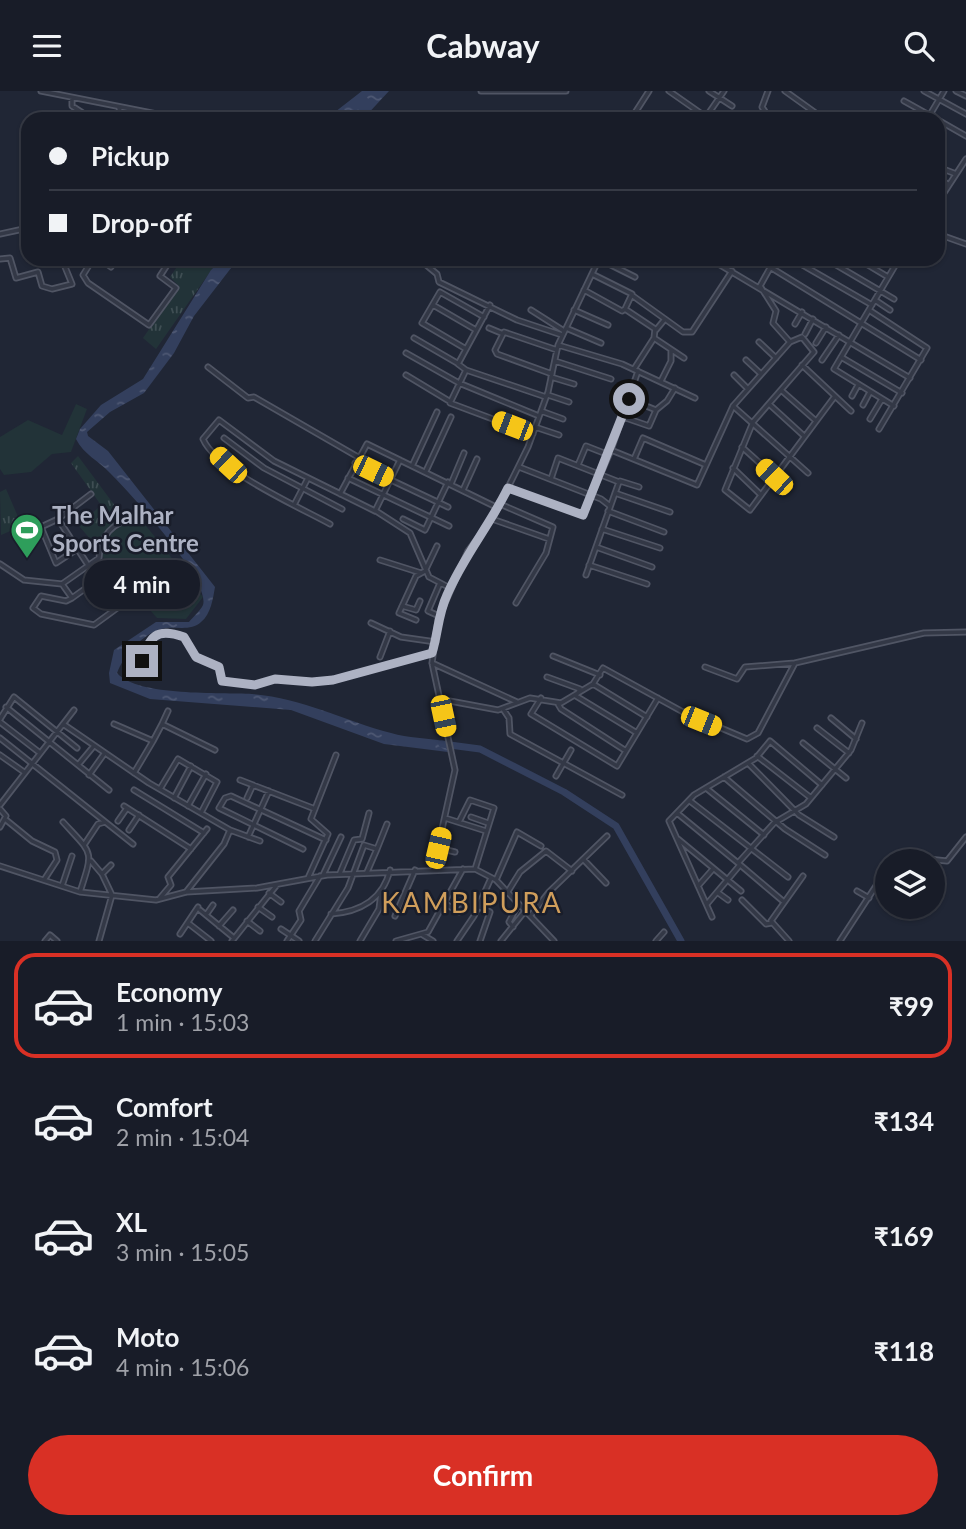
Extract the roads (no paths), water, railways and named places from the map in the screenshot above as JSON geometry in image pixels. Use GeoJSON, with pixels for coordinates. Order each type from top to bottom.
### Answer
{"type":"FeatureCollection","features":[{"type":"Feature","properties":{"kind":"street"},"geometry":{"type":"LineString","coordinates":[[41,91],[142,112]]}},
{"type":"Feature","properties":{"kind":"street"},"geometry":{"type":"LineString","coordinates":[[481,91],[566,91]]}},
{"type":"Feature","properties":{"kind":"street"},"geometry":{"type":"LineString","coordinates":[[636,112],[649,91]]}},
{"type":"Feature","properties":{"kind":"street"},"geometry":{"type":"LineString","coordinates":[[669,91],[699,112]]}},
{"type":"Feature","properties":{"kind":"street"},"geometry":{"type":"LineString","coordinates":[[709,91],[732,106]]}},
{"type":"Feature","properties":{"kind":"street"},"geometry":{"type":"LineString","coordinates":[[711,112],[724,91]]}},
{"type":"Feature","properties":{"kind":"street"},"geometry":{"type":"LineString","coordinates":[[765,112],[762,107],[768,91]]}},
{"type":"Feature","properties":{"kind":"street"},"geometry":{"type":"LineString","coordinates":[[785,91],[814,112]]}},
{"type":"Feature","properties":{"kind":"street"},"geometry":{"type":"LineString","coordinates":[[924,91],[966,114]]}},
{"type":"Feature","properties":{"kind":"street"},"geometry":{"type":"LineString","coordinates":[[932,112],[944,91]]}},
{"type":"Feature","properties":{"kind":"street"},"geometry":{"type":"LineString","coordinates":[[956,91],[966,96]]}},
{"type":"Feature","properties":{"kind":"street"},"geometry":{"type":"LineString","coordinates":[[72,98],[72,106],[81,112]]}},
{"type":"Feature","properties":{"kind":"street"},"geometry":{"type":"LineString","coordinates":[[904,101],[924,112]]}},
{"type":"Feature","properties":{"kind":"street"},"geometry":{"type":"LineString","coordinates":[[119,108],[120,112]]}},
{"type":"Feature","properties":{"kind":"street"},"geometry":{"type":"LineString","coordinates":[[945,124],[966,136]]}},
{"type":"Feature","properties":{"kind":"street"},"geometry":{"type":"LineString","coordinates":[[945,190],[966,159]]}},
{"type":"Feature","properties":{"kind":"street"},"geometry":{"type":"LineString","coordinates":[[945,170],[956,174]]}},
{"type":"Feature","properties":{"kind":"street"},"geometry":{"type":"LineString","coordinates":[[945,183],[949,185]]}},
{"type":"Feature","properties":{"kind":"street"},"geometry":{"type":"LineString","coordinates":[[0,234],[21,230]]}},
{"type":"Feature","properties":{"kind":"street"},"geometry":{"type":"LineString","coordinates":[[945,236],[966,244]]}},
{"type":"Feature","properties":{"kind":"street"},"geometry":{"type":"LineString","coordinates":[[0,259],[10,258],[16,278],[38,272],[42,286],[52,289],[72,283],[65,266]]}},
{"type":"Feature","properties":{"kind":"street"},"geometry":{"type":"LineString","coordinates":[[89,266],[83,275],[88,283],[149,325],[176,288],[159,276],[166,266]]}},
{"type":"Feature","properties":{"kind":"street"},"geometry":{"type":"LineString","coordinates":[[427,266],[437,274],[439,282],[517,320],[601,343]]}},
{"type":"Feature","properties":{"kind":"street"},"geometry":{"type":"LineString","coordinates":[[433,870],[455,770],[432,663],[439,616],[468,551],[492,519],[519,467],[547,396],[557,347],[596,266]]}},
{"type":"Feature","properties":{"kind":"street"},"geometry":{"type":"LineString","coordinates":[[613,266],[635,277]]}},
{"type":"Feature","properties":{"kind":"street"},"geometry":{"type":"LineString","coordinates":[[723,266],[910,378]]}},
{"type":"Feature","properties":{"kind":"street"},"geometry":{"type":"LineString","coordinates":[[803,266],[926,346],[921,360],[879,429]]}},
{"type":"Feature","properties":{"kind":"street"},"geometry":{"type":"LineString","coordinates":[[838,266],[894,299]]}},
{"type":"Feature","properties":{"kind":"street"},"geometry":{"type":"LineString","coordinates":[[870,266],[888,277]]}},
{"type":"Feature","properties":{"kind":"street"},"geometry":{"type":"LineString","coordinates":[[893,266],[834,370],[894,406]]}},
{"type":"Feature","properties":{"kind":"street"},"geometry":{"type":"LineString","coordinates":[[760,286],[770,267],[921,360]]}},
{"type":"Feature","properties":{"kind":"street"},"geometry":{"type":"LineString","coordinates":[[592,274],[633,296],[682,332],[692,333],[732,271]]}},
{"type":"Feature","properties":{"kind":"street"},"geometry":{"type":"LineString","coordinates":[[760,286],[775,311],[773,323],[790,342]]}},
{"type":"Feature","properties":{"kind":"street"},"geometry":{"type":"LineString","coordinates":[[583,290],[622,311],[625,309],[656,330]]}},
{"type":"Feature","properties":{"kind":"street"},"geometry":{"type":"LineString","coordinates":[[466,348],[422,323],[432,305],[440,292],[484,317]]}},
{"type":"Feature","properties":{"kind":"street"},"geometry":{"type":"LineString","coordinates":[[625,309],[633,296]]}},
{"type":"Feature","properties":{"kind":"street"},"geometry":{"type":"LineString","coordinates":[[875,300],[890,310]]}},
{"type":"Feature","properties":{"kind":"street"},"geometry":{"type":"LineString","coordinates":[[432,305],[476,330]]}},
{"type":"Feature","properties":{"kind":"street"},"geometry":{"type":"LineString","coordinates":[[459,364],[490,305]]}},
{"type":"Feature","properties":{"kind":"street"},"geometry":{"type":"LineString","coordinates":[[531,310],[564,331]]}},
{"type":"Feature","properties":{"kind":"street"},"geometry":{"type":"LineString","coordinates":[[574,310],[608,325]]}},
{"type":"Feature","properties":{"kind":"street"},"geometry":{"type":"LineString","coordinates":[[795,324],[802,312]]}},
{"type":"Feature","properties":{"kind":"street"},"geometry":{"type":"LineString","coordinates":[[508,488],[583,515],[610,453],[636,370],[656,330],[665,319]]}},
{"type":"Feature","properties":{"kind":"street"},"geometry":{"type":"LineString","coordinates":[[805,334],[813,319]]}},
{"type":"Feature","properties":{"kind":"street"},"geometry":{"type":"LineString","coordinates":[[816,343],[826,327]]}},
{"type":"Feature","properties":{"kind":"street"},"geometry":{"type":"LineString","coordinates":[[489,328],[636,370],[695,398]]}},
{"type":"Feature","properties":{"kind":"street"},"geometry":{"type":"LineString","coordinates":[[502,333],[496,353],[574,384]]}},
{"type":"Feature","properties":{"kind":"street"},"geometry":{"type":"LineString","coordinates":[[822,360],[839,335]]}},
{"type":"Feature","properties":{"kind":"street"},"geometry":{"type":"LineString","coordinates":[[578,465],[586,446],[634,459],[696,485],[733,406],[790,342],[802,337],[814,349],[754,422],[725,490],[748,511],[835,396]]}},
{"type":"Feature","properties":{"kind":"street"},"geometry":{"type":"LineString","coordinates":[[414,338],[466,370],[569,402]]}},
{"type":"Feature","properties":{"kind":"street"},"geometry":{"type":"LineString","coordinates":[[654,338],[684,358]]}},
{"type":"Feature","properties":{"kind":"street"},"geometry":{"type":"LineString","coordinates":[[759,342],[776,358]]}},
{"type":"Feature","properties":{"kind":"street"},"geometry":{"type":"LineString","coordinates":[[661,381],[671,361],[671,349]]}},
{"type":"Feature","properties":{"kind":"street"},"geometry":{"type":"LineString","coordinates":[[406,353],[459,383],[540,414],[563,419]]}},
{"type":"Feature","properties":{"kind":"street"},"geometry":{"type":"LineString","coordinates":[[841,357],[902,393]]}},
{"type":"Feature","properties":{"kind":"street"},"geometry":{"type":"LineString","coordinates":[[746,360],[761,374]]}},
{"type":"Feature","properties":{"kind":"street"},"geometry":{"type":"LineString","coordinates":[[555,361],[611,379]]}},
{"type":"Feature","properties":{"kind":"street"},"geometry":{"type":"LineString","coordinates":[[802,365],[851,411]]}},
{"type":"Feature","properties":{"kind":"street"},"geometry":{"type":"LineString","coordinates":[[208,367],[248,398],[254,397],[358,457]]}},
{"type":"Feature","properties":{"kind":"street"},"geometry":{"type":"LineString","coordinates":[[449,401],[466,370]]}},
{"type":"Feature","properties":{"kind":"street"},"geometry":{"type":"LineString","coordinates":[[407,375],[449,401],[533,434]]}},
{"type":"Feature","properties":{"kind":"street"},"geometry":{"type":"LineString","coordinates":[[734,375],[748,389]]}},
{"type":"Feature","properties":{"kind":"street"},"geometry":{"type":"LineString","coordinates":[[852,396],[858,385]]}},
{"type":"Feature","properties":{"kind":"street"},"geometry":{"type":"LineString","coordinates":[[623,417],[649,426],[656,409],[667,401],[675,388]]}},
{"type":"Feature","properties":{"kind":"street"},"geometry":{"type":"LineString","coordinates":[[781,390],[816,421]]}},
{"type":"Feature","properties":{"kind":"street"},"geometry":{"type":"LineString","coordinates":[[863,405],[870,392]]}},
{"type":"Feature","properties":{"kind":"street"},"geometry":{"type":"LineString","coordinates":[[629,399],[656,409]]}},
{"type":"Feature","properties":{"kind":"street"},"geometry":{"type":"LineString","coordinates":[[870,419],[882,399]]}},
{"type":"Feature","properties":{"kind":"street"},"geometry":{"type":"LineString","coordinates":[[769,404],[804,436]]}},
{"type":"Feature","properties":{"kind":"street"},"geometry":{"type":"LineString","coordinates":[[733,406],[808,473]]}},
{"type":"Feature","properties":{"kind":"street"},"geometry":{"type":"LineString","coordinates":[[412,465],[437,412]]}},
{"type":"Feature","properties":{"kind":"street"},"geometry":{"type":"LineString","coordinates":[[426,471],[451,417]]}},
{"type":"Feature","properties":{"kind":"street"},"geometry":{"type":"LineString","coordinates":[[330,524],[228,465],[202,439],[219,420],[274,461],[376,511],[410,533],[424,571],[429,577],[450,588]]}},
{"type":"Feature","properties":{"kind":"street"},"geometry":{"type":"LineString","coordinates":[[535,427],[559,435]]}},
{"type":"Feature","properties":{"kind":"street"},"geometry":{"type":"LineString","coordinates":[[223,438],[261,466],[342,509]]}},
{"type":"Feature","properties":{"kind":"street"},"geometry":{"type":"LineString","coordinates":[[634,459],[643,438],[706,465]]}},
{"type":"Feature","properties":{"kind":"street"},"geometry":{"type":"LineString","coordinates":[[340,494],[367,444],[499,506],[551,524],[546,553],[516,603]]}},
{"type":"Feature","properties":{"kind":"street"},"geometry":{"type":"LineString","coordinates":[[742,447],[774,477]]}},
{"type":"Feature","properties":{"kind":"street"},"geometry":{"type":"LineString","coordinates":[[403,519],[425,530],[464,453]]}},
{"type":"Feature","properties":{"kind":"street"},"geometry":{"type":"LineString","coordinates":[[551,479],[558,458],[639,487]]}},
{"type":"Feature","properties":{"kind":"street"},"geometry":{"type":"LineString","coordinates":[[463,490],[477,459]]}},
{"type":"Feature","properties":{"kind":"street"},"geometry":{"type":"LineString","coordinates":[[376,511],[400,460]]}},
{"type":"Feature","properties":{"kind":"street"},"geometry":{"type":"LineString","coordinates":[[355,463],[448,507]]}},
{"type":"Feature","properties":{"kind":"street"},"geometry":{"type":"LineString","coordinates":[[519,467],[592,496],[609,509],[664,532]]}},
{"type":"Feature","properties":{"kind":"street"},"geometry":{"type":"LineString","coordinates":[[733,468],[761,495]]}},
{"type":"Feature","properties":{"kind":"street"},"geometry":{"type":"LineString","coordinates":[[294,505],[308,478]]}},
{"type":"Feature","properties":{"kind":"street"},"geometry":{"type":"LineString","coordinates":[[348,478],[449,526]]}},
{"type":"Feature","properties":{"kind":"street"},"geometry":{"type":"LineString","coordinates":[[586,575],[618,481]]}},
{"type":"Feature","properties":{"kind":"street"},"geometry":{"type":"LineString","coordinates":[[77,549],[57,562],[41,527],[58,519],[91,493]]}},
{"type":"Feature","properties":{"kind":"street"},"geometry":{"type":"LineString","coordinates":[[615,493],[670,512]]}},
{"type":"Feature","properties":{"kind":"street"},"geometry":{"type":"LineString","coordinates":[[58,519],[88,565]]}},
{"type":"Feature","properties":{"kind":"street"},"geometry":{"type":"LineString","coordinates":[[0,564],[24,579],[62,584],[99,558],[102,542],[111,528],[135,519]]}},
{"type":"Feature","properties":{"kind":"street"},"geometry":{"type":"LineString","coordinates":[[492,519],[550,539]]}},
{"type":"Feature","properties":{"kind":"street"},"geometry":{"type":"LineString","coordinates":[[602,529],[660,548]]}},
{"type":"Feature","properties":{"kind":"street"},"geometry":{"type":"LineString","coordinates":[[416,620],[399,613],[416,576],[424,571],[437,546]]}},
{"type":"Feature","properties":{"kind":"street"},"geometry":{"type":"LineString","coordinates":[[596,547],[652,567]]}},
{"type":"Feature","properties":{"kind":"street"},"geometry":{"type":"LineString","coordinates":[[380,560],[424,571]]}},
{"type":"Feature","properties":{"kind":"street"},"geometry":{"type":"LineString","coordinates":[[589,565],[647,585]]}},
{"type":"Feature","properties":{"kind":"street"},"geometry":{"type":"LineString","coordinates":[[97,573],[120,606],[94,625],[41,614],[33,608],[41,596],[66,601],[100,578]]}},
{"type":"Feature","properties":{"kind":"street"},"geometry":{"type":"LineString","coordinates":[[439,616],[428,611],[440,583]]}},
{"type":"Feature","properties":{"kind":"street"},"geometry":{"type":"LineString","coordinates":[[62,584],[72,598]]}},
{"type":"Feature","properties":{"kind":"street"},"geometry":{"type":"LineString","coordinates":[[402,605],[415,610],[420,601]]}},
{"type":"Feature","properties":{"kind":"street"},"geometry":{"type":"LineString","coordinates":[[371,622],[404,637],[436,642]]}},
{"type":"Feature","properties":{"kind":"street"},"geometry":{"type":"LineString","coordinates":[[380,657],[390,631]]}},
{"type":"Feature","properties":{"kind":"street"},"geometry":{"type":"LineString","coordinates":[[138,669],[147,644],[160,633],[168,632],[184,637],[196,657],[219,667],[222,681],[254,685],[275,679],[312,682],[333,680],[432,653]]}},
{"type":"Feature","properties":{"kind":"street"},"geometry":{"type":"LineString","coordinates":[[705,667],[737,679],[745,667],[796,663],[924,633],[966,632]]}},
{"type":"Feature","properties":{"kind":"street"},"geometry":{"type":"LineString","coordinates":[[553,656],[600,675]]}},
{"type":"Feature","properties":{"kind":"street"},"geometry":{"type":"LineString","coordinates":[[432,663],[517,702]]}},
{"type":"Feature","properties":{"kind":"street"},"geometry":{"type":"LineString","coordinates":[[558,704],[593,684],[603,668],[701,721],[747,739],[753,738],[796,663]]}},
{"type":"Feature","properties":{"kind":"street"},"geometry":{"type":"LineString","coordinates":[[547,677],[580,689],[576,696]]}},
{"type":"Feature","properties":{"kind":"street"},"geometry":{"type":"LineString","coordinates":[[593,684],[647,717]]}},
{"type":"Feature","properties":{"kind":"street"},"geometry":{"type":"LineString","coordinates":[[576,696],[637,733]]}},
{"type":"Feature","properties":{"kind":"street"},"geometry":{"type":"LineString","coordinates":[[40,753],[0,720],[14,697],[77,748]]}},
{"type":"Feature","properties":{"kind":"street"},"geometry":{"type":"LineString","coordinates":[[541,698],[531,714],[617,766],[659,698]]}},
{"type":"Feature","properties":{"kind":"street"},"geometry":{"type":"LineString","coordinates":[[439,699],[478,708],[503,709],[517,702],[541,698],[558,704],[561,709],[626,751]]}},
{"type":"Feature","properties":{"kind":"street"},"geometry":{"type":"LineString","coordinates":[[6,707],[108,790]]}},
{"type":"Feature","properties":{"kind":"street"},"geometry":{"type":"LineString","coordinates":[[503,709],[509,718],[510,734],[622,795]]}},
{"type":"Feature","properties":{"kind":"street"},"geometry":{"type":"LineString","coordinates":[[44,880],[57,860],[55,852],[32,841],[5,819],[0,807],[24,772],[74,710]]}},
{"type":"Feature","properties":{"kind":"street"},"geometry":{"type":"LineString","coordinates":[[134,773],[168,711]]}},
{"type":"Feature","properties":{"kind":"street"},"geometry":{"type":"LineString","coordinates":[[831,718],[856,739]]}},
{"type":"Feature","properties":{"kind":"street"},"geometry":{"type":"LineString","coordinates":[[707,904],[764,835],[777,822],[811,798],[849,753],[862,723]]}},
{"type":"Feature","properties":{"kind":"street"},"geometry":{"type":"LineString","coordinates":[[114,724],[152,741]]}},
{"type":"Feature","properties":{"kind":"street"},"geometry":{"type":"LineString","coordinates":[[162,724],[215,750]]}},
{"type":"Feature","properties":{"kind":"street"},"geometry":{"type":"LineString","coordinates":[[63,725],[174,798],[230,830],[260,841]]}},
{"type":"Feature","properties":{"kind":"street"},"geometry":{"type":"LineString","coordinates":[[817,728],[849,753]]}},
{"type":"Feature","properties":{"kind":"street"},"geometry":{"type":"LineString","coordinates":[[0,738],[133,844]]}},
{"type":"Feature","properties":{"kind":"street"},"geometry":{"type":"LineString","coordinates":[[712,917],[669,821],[689,800],[757,756],[770,741],[822,785]]}},
{"type":"Feature","properties":{"kind":"street"},"geometry":{"type":"LineString","coordinates":[[803,743],[846,778]]}},
{"type":"Feature","properties":{"kind":"street"},"geometry":{"type":"LineString","coordinates":[[78,765],[93,747]]}},
{"type":"Feature","properties":{"kind":"street"},"geometry":{"type":"LineString","coordinates":[[556,776],[571,750]]}},
{"type":"Feature","properties":{"kind":"street"},"geometry":{"type":"LineString","coordinates":[[89,775],[104,753]]}},
{"type":"Feature","properties":{"kind":"street"},"geometry":{"type":"LineString","coordinates":[[0,755],[24,772]]}},
{"type":"Feature","properties":{"kind":"street"},"geometry":{"type":"LineString","coordinates":[[308,878],[327,833],[311,820],[336,755]]}},
{"type":"Feature","properties":{"kind":"street"},"geometry":{"type":"LineString","coordinates":[[757,756],[811,798]]}},
{"type":"Feature","properties":{"kind":"street"},"geometry":{"type":"LineString","coordinates":[[160,789],[176,759],[206,774],[217,782],[201,813]]}},
{"type":"Feature","properties":{"kind":"street"},"geometry":{"type":"LineString","coordinates":[[747,763],[794,811],[834,837]]}},
{"type":"Feature","properties":{"kind":"street"},"geometry":{"type":"LineString","coordinates":[[174,798],[191,766]]}},
{"type":"Feature","properties":{"kind":"street"},"geometry":{"type":"LineString","coordinates":[[188,806],[206,774]]}},
{"type":"Feature","properties":{"kind":"street"},"geometry":{"type":"LineString","coordinates":[[723,778],[777,822],[825,855]]}},
{"type":"Feature","properties":{"kind":"street"},"geometry":{"type":"LineString","coordinates":[[240,780],[315,809]]}},
{"type":"Feature","properties":{"kind":"street"},"geometry":{"type":"LineString","coordinates":[[247,798],[253,785]]}},
{"type":"Feature","properties":{"kind":"street"},"geometry":{"type":"LineString","coordinates":[[706,788],[764,835]]}},
{"type":"Feature","properties":{"kind":"street"},"geometry":{"type":"LineString","coordinates":[[134,790],[205,831],[168,877],[170,885],[159,899]]}},
{"type":"Feature","properties":{"kind":"street"},"geometry":{"type":"LineString","coordinates":[[248,837],[269,791]]}},
{"type":"Feature","properties":{"kind":"street"},"geometry":{"type":"LineString","coordinates":[[303,849],[219,808],[229,795],[326,840]]}},
{"type":"Feature","properties":{"kind":"street"},"geometry":{"type":"LineString","coordinates":[[459,822],[472,800],[494,808],[475,869]]}},
{"type":"Feature","properties":{"kind":"street"},"geometry":{"type":"LineString","coordinates":[[689,800],[788,877]]}},
{"type":"Feature","properties":{"kind":"street"},"geometry":{"type":"LineString","coordinates":[[118,821],[125,807],[191,849]]}},
{"type":"Feature","properties":{"kind":"street"},"geometry":{"type":"LineString","coordinates":[[339,874],[355,839],[362,839],[369,813]]}},
{"type":"Feature","properties":{"kind":"street"},"geometry":{"type":"LineString","coordinates":[[677,813],[784,902]]}},
{"type":"Feature","properties":{"kind":"street"},"geometry":{"type":"LineString","coordinates":[[129,830],[139,815]]}},
{"type":"Feature","properties":{"kind":"street"},"geometry":{"type":"LineString","coordinates":[[471,817],[489,823]]}},
{"type":"Feature","properties":{"kind":"street"},"geometry":{"type":"LineString","coordinates":[[445,818],[486,831]]}},
{"type":"Feature","properties":{"kind":"street"},"geometry":{"type":"LineString","coordinates":[[0,827],[5,819]]}},
{"type":"Feature","properties":{"kind":"street"},"geometry":{"type":"LineString","coordinates":[[62,822],[84,845],[112,895],[99,941]]}},
{"type":"Feature","properties":{"kind":"street"},"geometry":{"type":"LineString","coordinates":[[84,845],[98,824],[105,822]]}},
{"type":"Feature","properties":{"kind":"street"},"geometry":{"type":"LineString","coordinates":[[367,872],[387,824]]}},
{"type":"Feature","properties":{"kind":"street"},"geometry":{"type":"LineString","coordinates":[[187,892],[224,845],[230,830]]}},
{"type":"Feature","properties":{"kind":"street"},"geometry":{"type":"LineString","coordinates":[[457,941],[494,879],[517,832],[541,846]]}},
{"type":"Feature","properties":{"kind":"street"},"geometry":{"type":"LineString","coordinates":[[530,916],[549,892],[607,836]]}},
{"type":"Feature","properties":{"kind":"street"},"geometry":{"type":"LineString","coordinates":[[287,941],[301,919],[299,911],[322,876],[341,837]]}},
{"type":"Feature","properties":{"kind":"street"},"geometry":{"type":"LineString","coordinates":[[945,861],[966,837]]}},
{"type":"Feature","properties":{"kind":"street"},"geometry":{"type":"LineString","coordinates":[[677,838],[741,891]]}},
{"type":"Feature","properties":{"kind":"street"},"geometry":{"type":"LineString","coordinates":[[315,941],[353,873],[363,845],[377,849]]}},
{"type":"Feature","properties":{"kind":"street"},"geometry":{"type":"LineString","coordinates":[[438,848],[455,852]]}},
{"type":"Feature","properties":{"kind":"street"},"geometry":{"type":"LineString","coordinates":[[507,894],[520,872],[546,851],[572,871]]}},
{"type":"Feature","properties":{"kind":"street"},"geometry":{"type":"LineString","coordinates":[[62,886],[72,856]]}},
{"type":"Feature","properties":{"kind":"street"},"geometry":{"type":"LineString","coordinates":[[80,892],[90,859]]}},
{"type":"Feature","properties":{"kind":"street"},"geometry":{"type":"LineString","coordinates":[[584,860],[606,883]]}},
{"type":"Feature","properties":{"kind":"street"},"geometry":{"type":"LineString","coordinates":[[102,874],[111,865]]}},
{"type":"Feature","properties":{"kind":"street"},"geometry":{"type":"LineString","coordinates":[[0,866],[80,892],[159,899],[187,892],[279,884],[339,874],[390,870],[475,869],[494,879],[554,941]]}},
{"type":"Feature","properties":{"kind":"street"},"geometry":{"type":"LineString","coordinates":[[698,886],[713,868]]}},
{"type":"Feature","properties":{"kind":"street"},"geometry":{"type":"LineString","coordinates":[[396,941],[428,932],[463,869]]}},
{"type":"Feature","properties":{"kind":"street"},"geometry":{"type":"LineString","coordinates":[[360,941],[379,908],[381,892],[390,870]]}},
{"type":"Feature","properties":{"kind":"street"},"geometry":{"type":"LineString","coordinates":[[395,916],[415,870]]}},
{"type":"Feature","properties":{"kind":"street"},"geometry":{"type":"LineString","coordinates":[[771,923],[803,876]]}},
{"type":"Feature","properties":{"kind":"street"},"geometry":{"type":"LineString","coordinates":[[180,934],[199,908],[233,940],[279,884]]}},
{"type":"Feature","properties":{"kind":"street"},"geometry":{"type":"LineString","coordinates":[[841,941],[875,888]]}},
{"type":"Feature","properties":{"kind":"street"},"geometry":{"type":"LineString","coordinates":[[857,891],[869,898]]}},
{"type":"Feature","properties":{"kind":"street"},"geometry":{"type":"LineString","coordinates":[[331,914],[346,912],[381,892]]}},
{"type":"Feature","properties":{"kind":"street"},"geometry":{"type":"LineString","coordinates":[[717,892],[728,901]]}},
{"type":"Feature","properties":{"kind":"street"},"geometry":{"type":"LineString","coordinates":[[269,893],[281,902]]}},
{"type":"Feature","properties":{"kind":"street"},"geometry":{"type":"LineString","coordinates":[[742,900],[766,924],[771,923],[789,941]]}},
{"type":"Feature","properties":{"kind":"street"},"geometry":{"type":"LineString","coordinates":[[444,903],[459,912],[465,904]]}},
{"type":"Feature","properties":{"kind":"street"},"geometry":{"type":"LineString","coordinates":[[206,915],[213,905]]}},
{"type":"Feature","properties":{"kind":"street"},"geometry":{"type":"LineString","coordinates":[[513,927],[509,922],[518,905]]}},
{"type":"Feature","properties":{"kind":"street"},"geometry":{"type":"LineString","coordinates":[[258,907],[272,917]]}},
{"type":"Feature","properties":{"kind":"street"},"geometry":{"type":"LineString","coordinates":[[478,907],[490,912],[480,941]]}},
{"type":"Feature","properties":{"kind":"street"},"geometry":{"type":"LineString","coordinates":[[219,926],[233,910]]}},
{"type":"Feature","properties":{"kind":"street"},"geometry":{"type":"LineString","coordinates":[[501,941],[525,911]]}},
{"type":"Feature","properties":{"kind":"street"},"geometry":{"type":"LineString","coordinates":[[247,921],[260,931]]}},
{"type":"Feature","properties":{"kind":"street"},"geometry":{"type":"LineString","coordinates":[[188,923],[211,941]]}},
{"type":"Feature","properties":{"kind":"street"},"geometry":{"type":"LineString","coordinates":[[281,929],[299,941]]}},
{"type":"Feature","properties":{"kind":"street"},"geometry":{"type":"LineString","coordinates":[[656,941],[664,932]]}},
{"type":"Feature","properties":{"kind":"street"},"geometry":{"type":"LineString","coordinates":[[422,934],[433,941]]}},
{"type":"Feature","properties":{"kind":"street"},"geometry":{"type":"LineString","coordinates":[[45,941],[50,935],[57,941]]}},
{"type":"Feature","properties":{"kind":"water"},"geometry":{"type":"Polygon","coordinates":[[[362,91],[389,91],[370,112],[335,112],[362,91]]]}},
{"type":"Feature","properties":{"kind":"water"},"geometry":{"type":"Polygon","coordinates":[[[215,266],[233,266],[194,316],[174,353],[144,393],[110,412],[87,432],[88,436],[108,451],[215,587],[209,610],[201,622],[191,627],[163,628],[151,633],[133,647],[117,673],[128,681],[161,690],[252,694],[305,704],[391,733],[444,741],[448,752],[384,744],[291,710],[150,699],[110,683],[109,673],[114,650],[156,622],[189,622],[203,605],[202,593],[195,577],[167,537],[120,483],[83,449],[76,439],[80,429],[101,405],[143,379],[215,266]]]}},
{"type":"Feature","properties":{"kind":"waterway"},"geometry":{"type":"LineString","coordinates":[[442,744],[480,749],[564,792],[616,826],[681,941]]}},
{"type":"Feature","properties":{"kind":"place","name":"The Malhar Sports Centre"},"geometry":{"type":"Point","coordinates":[27,560]}},
{"type":"Feature","properties":{"kind":"district","name":"KAMBIPURA"},"geometry":{"type":"Point","coordinates":[472,903]}}]}
